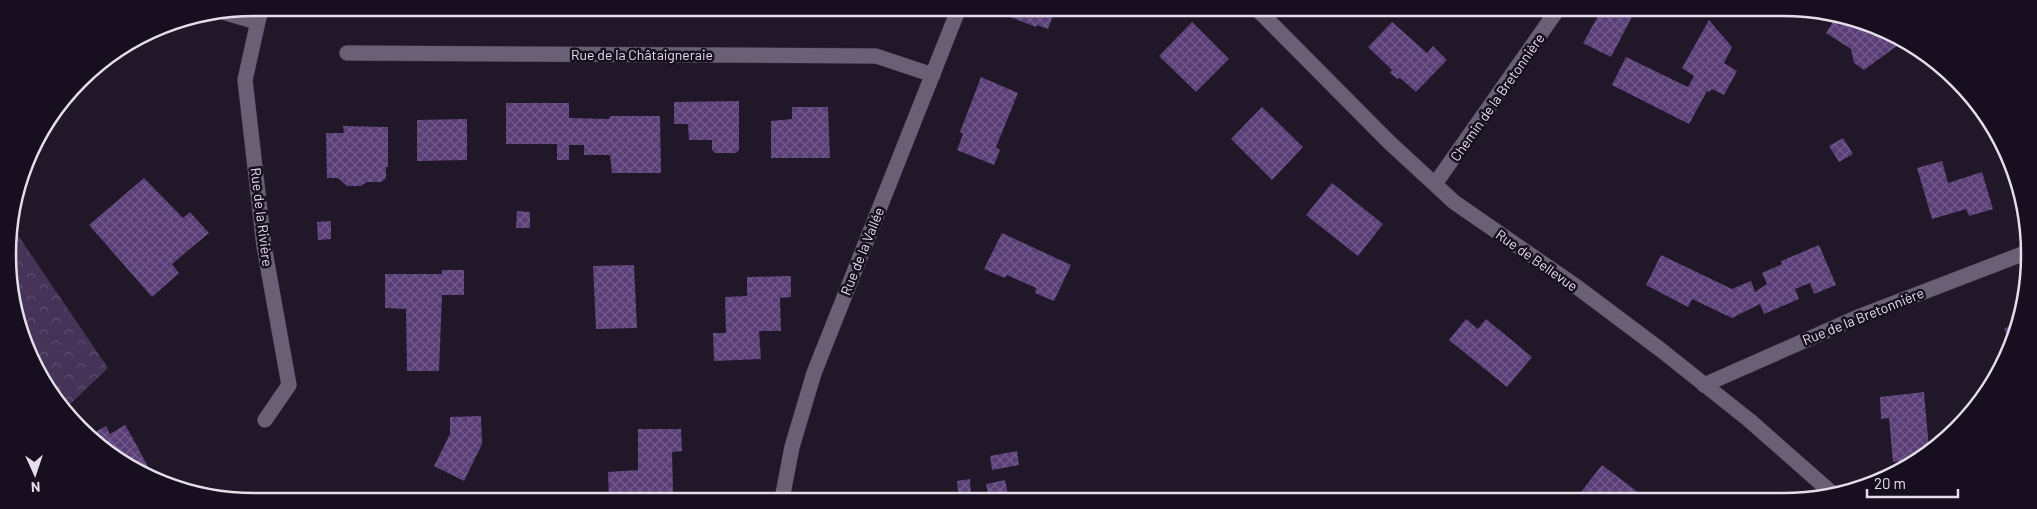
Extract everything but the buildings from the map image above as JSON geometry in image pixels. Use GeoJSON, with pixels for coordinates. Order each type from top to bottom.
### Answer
{"type":"FeatureCollection","features":[{"type":"Feature","properties":{"kind":"street","name":"Rue de la Rivière"},"geometry":{"type":"LineString","coordinates":[[259,16],[245,80],[264,246],[289,385],[265,420]]}},
{"type":"Feature","properties":{"kind":"street","name":"Rue de la Vallée"},"geometry":{"type":"LineString","coordinates":[[783,493],[792,447],[814,373],[955,16]]}},
{"type":"Feature","properties":{"kind":"street","name":"Rue de Bellevue"},"geometry":{"type":"LineString","coordinates":[[1264,16],[1390,143],[1454,202],[1577,287],[1749,420],[1827,488]]}},
{"type":"Feature","properties":{"kind":"street","name":"Chemin de la Bretonnière"},"geometry":{"type":"LineString","coordinates":[[1435,184],[1553,16]]}},
{"type":"Feature","properties":{"kind":"street","name":"Rue de la Châtaigneraie"},"geometry":{"type":"LineString","coordinates":[[348,52],[876,56],[933,75]]}},
{"type":"Feature","properties":{"kind":"street","name":"Rue de la Bretonnière"},"geometry":{"type":"LineString","coordinates":[[1704,385],[1858,317],[2021,255]]}},
{"type":"Feature","properties":{"kind":"green space"},"geometry":{"type":"Polygon","coordinates":[[[17,234],[108,368],[69,405],[56,387],[34,346],[24,316],[18,286],[16,254],[17,234]]]}}]}
